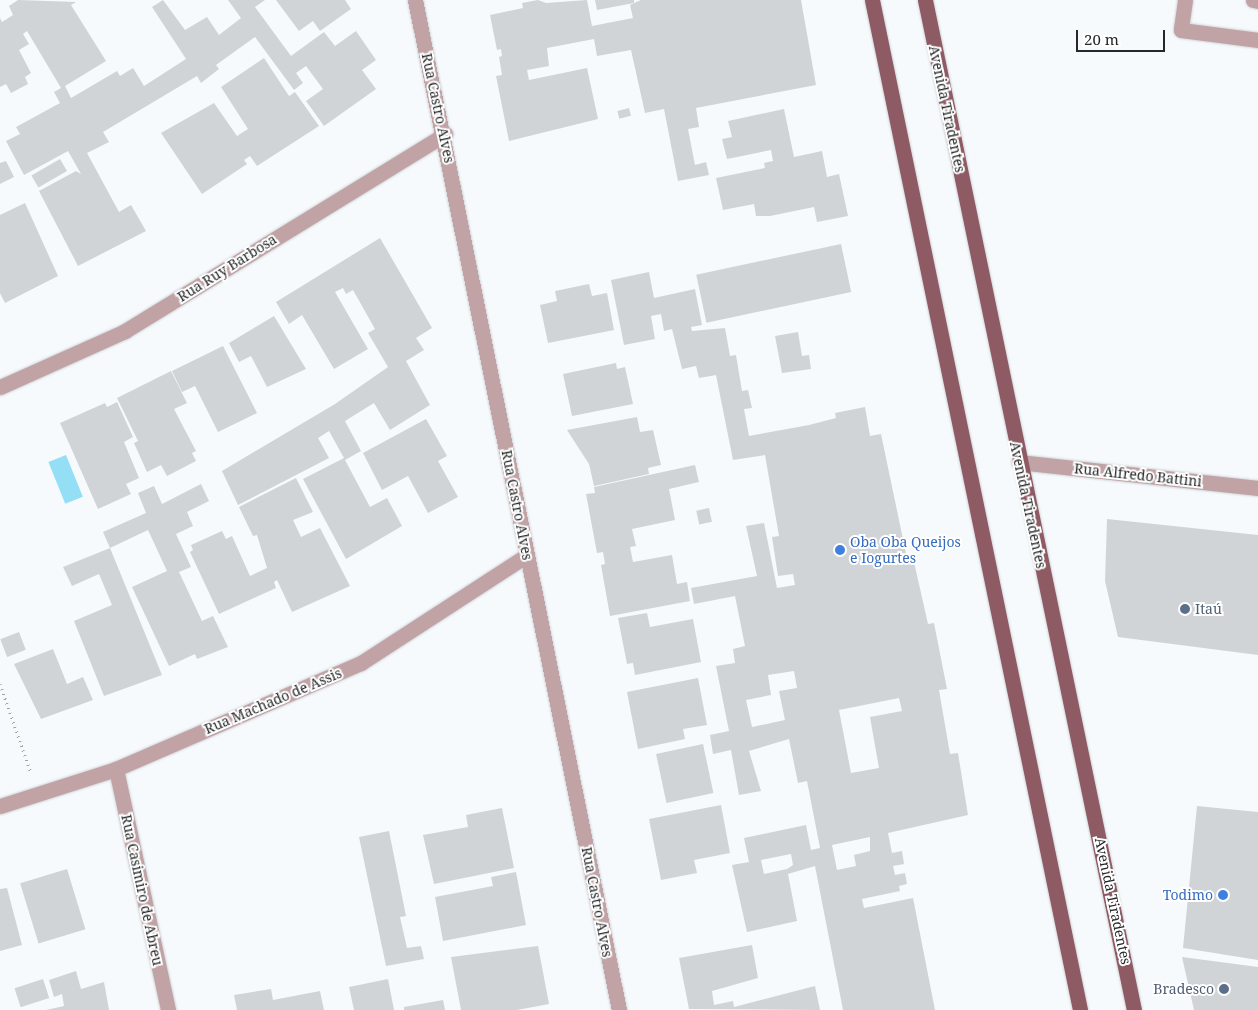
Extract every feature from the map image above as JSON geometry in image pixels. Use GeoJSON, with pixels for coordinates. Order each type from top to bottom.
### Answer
{"type":"FeatureCollection","features":[{"type":"Feature","properties":{"kind":"main road"},"geometry":{"type":"LineString","coordinates":[[872,0],[1080,1010]]}},
{"type":"Feature","properties":{"kind":"main road","name":"Avenida Tiradentes"},"geometry":{"type":"LineString","coordinates":[[925,0],[1018,462],[1134,1010]]}},
{"type":"Feature","properties":{"kind":"street","name":"Rua Castro Alves"},"geometry":{"type":"LineString","coordinates":[[415,0],[445,134],[527,555],[619,1010]]}},
{"type":"Feature","properties":{"kind":"street"},"geometry":{"type":"LineString","coordinates":[[1185,0],[1181,30],[1258,40]]}},
{"type":"Feature","properties":{"kind":"street"},"geometry":{"type":"LineString","coordinates":[[1253,0],[1258,1]]}},
{"type":"Feature","properties":{"kind":"street","name":"Rua Ruy Barbosa"},"geometry":{"type":"LineString","coordinates":[[0,387],[125,331],[445,134]]}},
{"type":"Feature","properties":{"kind":"street","name":"Rua Alfredo Battini"},"geometry":{"type":"LineString","coordinates":[[1018,462],[1258,488]]}},
{"type":"Feature","properties":{"kind":"street","name":"Rua Machado de Assis"},"geometry":{"type":"LineString","coordinates":[[0,806],[38,796],[116,769],[361,663],[527,555]]}},
{"type":"Feature","properties":{"kind":"street","name":"Rua Casimiro de Abreu"},"geometry":{"type":"LineString","coordinates":[[116,769],[168,1010]]}},
{"type":"Feature","properties":{"kind":"path"},"geometry":{"type":"LineString","coordinates":[[0,684],[38,796]]}},
{"type":"Feature","properties":{"kind":"water"},"geometry":{"type":"Polygon","coordinates":[[[66,455],[83,497],[65,504],[48,462],[66,455]]]}},
{"type":"Feature","properties":{"kind":"building"},"geometry":{"type":"Polygon","coordinates":[[[18,0],[76,2],[71,5],[106,61],[65,86],[71,98],[117,71],[120,76],[133,68],[144,86],[186,59],[152,7],[163,0],[185,30],[207,17],[219,35],[241,18],[228,0],[265,0],[255,7],[291,56],[324,32],[335,46],[356,31],[376,60],[362,70],[376,89],[324,126],[306,101],[323,89],[306,66],[296,73],[303,83],[294,90],[255,37],[216,65],[219,69],[201,83],[197,76],[103,132],[109,142],[87,153],[119,212],[131,205],[146,231],[78,266],[39,191],[76,171],[81,174],[68,151],[24,175],[6,141],[20,134],[16,127],[60,103],[54,92],[61,88],[27,31],[23,34],[29,44],[19,50],[31,73],[25,77],[28,84],[11,93],[6,84],[0,87],[0,18],[2,22],[13,15],[9,6],[18,0]]]}},
{"type":"Feature","properties":{"kind":"building"},"geometry":{"type":"Polygon","coordinates":[[[276,0],[345,0],[351,9],[320,31],[313,21],[299,31],[276,0]]]}},
{"type":"Feature","properties":{"kind":"building"},"geometry":{"type":"Polygon","coordinates":[[[538,0],[546,3],[587,0],[592,26],[633,18],[630,5],[641,0],[801,0],[816,85],[696,108],[699,127],[688,129],[695,165],[706,162],[709,175],[678,181],[664,109],[645,113],[631,50],[597,56],[594,39],[547,48],[549,66],[527,70],[529,80],[587,68],[598,119],[509,141],[496,76],[502,75],[499,57],[502,56],[501,49],[497,50],[490,15],[523,8],[522,3],[538,0]]]}},
{"type":"Feature","properties":{"kind":"building"},"geometry":{"type":"Polygon","coordinates":[[[595,0],[634,0],[634,3],[597,10],[595,0]]]}},
{"type":"Feature","properties":{"kind":"building"},"geometry":{"type":"Polygon","coordinates":[[[264,58],[289,96],[295,92],[319,126],[257,166],[250,156],[244,160],[247,164],[202,194],[161,133],[214,103],[237,136],[248,129],[221,87],[264,58]]]}},
{"type":"Feature","properties":{"kind":"building"},"geometry":{"type":"Polygon","coordinates":[[[629,108],[631,116],[619,119],[617,111],[629,108]]]}},
{"type":"Feature","properties":{"kind":"building"},"geometry":{"type":"Polygon","coordinates":[[[784,109],[794,157],[822,151],[827,177],[839,174],[848,216],[817,222],[814,207],[770,216],[756,216],[754,204],[723,210],[716,178],[765,168],[764,163],[773,161],[771,150],[727,159],[722,139],[732,137],[728,121],[784,109]]]}},
{"type":"Feature","properties":{"kind":"building"},"geometry":{"type":"Polygon","coordinates":[[[60,159],[67,171],[38,188],[31,176],[60,159]]]}},
{"type":"Feature","properties":{"kind":"building"},"geometry":{"type":"Polygon","coordinates":[[[6,161],[14,177],[0,184],[0,163],[6,161]]]}},
{"type":"Feature","properties":{"kind":"building"},"geometry":{"type":"Polygon","coordinates":[[[25,203],[58,276],[5,303],[0,293],[0,215],[25,203]]]}},
{"type":"Feature","properties":{"kind":"building"},"geometry":{"type":"Polygon","coordinates":[[[380,238],[432,328],[416,338],[424,350],[406,361],[430,405],[390,430],[374,403],[345,421],[361,451],[345,460],[370,507],[387,498],[402,526],[346,559],[303,479],[344,458],[329,431],[318,438],[329,458],[238,505],[222,471],[335,404],[388,367],[368,333],[375,329],[353,290],[346,294],[343,288],[335,292],[368,349],[334,369],[302,315],[289,324],[276,302],[380,238]]]}},
{"type":"Feature","properties":{"kind":"building"},"geometry":{"type":"Polygon","coordinates":[[[841,244],[851,292],[706,323],[696,275],[841,244]]]}},
{"type":"Feature","properties":{"kind":"building"},"geometry":{"type":"Polygon","coordinates":[[[649,272],[654,298],[695,289],[702,325],[691,327],[692,331],[725,328],[730,356],[736,355],[742,391],[748,390],[752,408],[744,409],[749,436],[809,425],[836,418],[835,413],[865,407],[870,436],[881,434],[908,563],[914,562],[928,624],[934,623],[947,689],[939,690],[950,754],[958,753],[968,815],[888,833],[892,853],[902,851],[904,864],[893,866],[895,875],[905,873],[907,884],[899,886],[900,891],[862,899],[864,908],[913,898],[935,1010],[843,1010],[815,866],[788,874],[797,921],[747,932],[732,865],[749,862],[744,838],[806,825],[811,850],[820,848],[807,781],[798,783],[789,739],[749,751],[761,791],[739,795],[731,750],[713,754],[710,735],[729,731],[716,666],[735,663],[733,649],[745,646],[735,596],[694,604],[691,588],[757,576],[746,526],[764,523],[777,588],[795,585],[793,574],[778,576],[772,537],[779,536],[765,455],[733,460],[716,375],[699,378],[696,366],[682,369],[672,329],[664,331],[661,314],[651,316],[655,339],[624,345],[611,280],[649,272]],[[794,671],[768,675],[771,695],[746,700],[752,727],[785,720],[779,691],[797,688],[794,671]],[[899,698],[839,710],[851,773],[879,768],[870,717],[902,711],[899,698]],[[870,837],[832,845],[837,870],[856,866],[854,855],[870,851],[870,837]],[[791,854],[761,860],[764,874],[787,869],[793,865],[791,854]]]}},
{"type":"Feature","properties":{"kind":"building"},"geometry":{"type":"Polygon","coordinates":[[[589,284],[592,296],[607,293],[614,330],[548,343],[540,305],[557,301],[555,291],[589,284]]]}},
{"type":"Feature","properties":{"kind":"building"},"geometry":{"type":"Polygon","coordinates":[[[274,316],[306,369],[267,387],[251,356],[239,362],[229,343],[274,316]]]}},
{"type":"Feature","properties":{"kind":"building"},"geometry":{"type":"Polygon","coordinates":[[[798,332],[802,356],[809,355],[811,369],[782,373],[775,336],[798,332]]]}},
{"type":"Feature","properties":{"kind":"building"},"geometry":{"type":"Polygon","coordinates":[[[223,346],[257,413],[218,432],[195,386],[182,392],[172,371],[223,346]]]}},
{"type":"Feature","properties":{"kind":"building"},"geometry":{"type":"Polygon","coordinates":[[[616,363],[617,369],[625,367],[633,404],[572,416],[563,374],[616,363]]]}},
{"type":"Feature","properties":{"kind":"building"},"geometry":{"type":"Polygon","coordinates":[[[171,371],[187,403],[174,409],[196,451],[192,453],[196,461],[167,476],[161,465],[147,472],[134,443],[138,441],[117,398],[171,371]]]}},
{"type":"Feature","properties":{"kind":"building"},"geometry":{"type":"Polygon","coordinates":[[[117,402],[133,437],[124,442],[139,478],[126,484],[131,494],[98,509],[60,423],[105,403],[107,407],[117,402]]]}},
{"type":"Feature","properties":{"kind":"building"},"geometry":{"type":"Polygon","coordinates":[[[637,417],[640,432],[653,430],[661,465],[648,468],[649,474],[594,486],[589,464],[567,430],[637,417]]]}},
{"type":"Feature","properties":{"kind":"building"},"geometry":{"type":"Polygon","coordinates":[[[426,419],[447,456],[438,461],[458,497],[428,513],[408,476],[382,490],[363,453],[426,419]]]}},
{"type":"Feature","properties":{"kind":"building"},"geometry":{"type":"Polygon","coordinates":[[[695,465],[699,482],[669,489],[675,520],[632,529],[636,546],[630,547],[633,562],[672,555],[677,584],[687,582],[690,601],[610,616],[601,565],[605,564],[603,552],[597,553],[586,494],[595,493],[594,487],[695,465]]]}},
{"type":"Feature","properties":{"kind":"building"},"geometry":{"type":"Polygon","coordinates":[[[296,478],[313,512],[293,520],[301,537],[320,528],[350,586],[292,612],[277,580],[274,582],[276,588],[219,614],[190,552],[193,550],[191,545],[222,531],[226,539],[232,536],[250,576],[267,568],[257,535],[253,536],[239,507],[296,478]]]}},
{"type":"Feature","properties":{"kind":"building"},"geometry":{"type":"Polygon","coordinates":[[[201,484],[209,501],[187,512],[193,526],[176,534],[191,567],[179,572],[202,621],[213,616],[228,647],[197,659],[195,654],[169,666],[132,587],[167,571],[148,530],[110,548],[103,532],[146,513],[138,493],[154,486],[162,504],[201,484]]]}},
{"type":"Feature","properties":{"kind":"building"},"geometry":{"type":"Polygon","coordinates":[[[709,508],[712,522],[699,524],[696,511],[709,508]]]}},
{"type":"Feature","properties":{"kind":"building","name":"Itaú"},"geometry":{"type":"Polygon","coordinates":[[[1107,519],[1258,535],[1258,655],[1118,637],[1105,581],[1107,519]]]}},
{"type":"Feature","properties":{"kind":"building"},"geometry":{"type":"Polygon","coordinates":[[[110,548],[162,675],[104,696],[74,621],[112,605],[99,574],[72,586],[63,567],[110,548]]]}},
{"type":"Feature","properties":{"kind":"building"},"geometry":{"type":"Polygon","coordinates":[[[647,613],[650,627],[693,619],[701,662],[635,675],[633,663],[627,664],[618,618],[647,613]]]}},
{"type":"Feature","properties":{"kind":"building"},"geometry":{"type":"Polygon","coordinates":[[[19,632],[26,650],[7,657],[0,639],[19,632]]]}},
{"type":"Feature","properties":{"kind":"building"},"geometry":{"type":"Polygon","coordinates":[[[53,649],[67,684],[83,677],[93,700],[41,719],[14,664],[53,649]]]}},
{"type":"Feature","properties":{"kind":"building"},"geometry":{"type":"Polygon","coordinates":[[[698,678],[707,725],[683,729],[685,739],[638,749],[627,692],[698,678]]]}},
{"type":"Feature","properties":{"kind":"building"},"geometry":{"type":"Polygon","coordinates":[[[703,744],[713,793],[666,803],[656,754],[703,744]]]}},
{"type":"Feature","properties":{"kind":"building"},"geometry":{"type":"Polygon","coordinates":[[[721,805],[730,853],[694,860],[697,873],[661,880],[649,819],[721,805]]]}},
{"type":"Feature","properties":{"kind":"building","name":"Todimo"},"geometry":{"type":"Polygon","coordinates":[[[1197,806],[1258,812],[1258,960],[1183,948],[1197,806]]]}},
{"type":"Feature","properties":{"kind":"building"},"geometry":{"type":"Polygon","coordinates":[[[502,808],[514,868],[434,884],[423,835],[468,827],[466,815],[502,808]]]}},
{"type":"Feature","properties":{"kind":"building"},"geometry":{"type":"Polygon","coordinates":[[[389,831],[406,916],[400,917],[407,948],[421,946],[424,959],[386,966],[359,837],[389,831]]]}},
{"type":"Feature","properties":{"kind":"building"},"geometry":{"type":"Polygon","coordinates":[[[67,869],[85,929],[39,944],[20,883],[67,869]]]}},
{"type":"Feature","properties":{"kind":"building"},"geometry":{"type":"Polygon","coordinates":[[[516,872],[526,925],[443,941],[435,897],[493,886],[491,877],[516,872]]]}},
{"type":"Feature","properties":{"kind":"building"},"geometry":{"type":"Polygon","coordinates":[[[7,888],[22,945],[0,951],[0,889],[7,888]]]}},
{"type":"Feature","properties":{"kind":"building"},"geometry":{"type":"Polygon","coordinates":[[[752,945],[758,978],[712,991],[714,1005],[733,1001],[734,1007],[815,986],[820,1010],[689,1009],[679,958],[752,945]]]}},
{"type":"Feature","properties":{"kind":"building"},"geometry":{"type":"Polygon","coordinates":[[[538,946],[549,1004],[517,1010],[461,1010],[451,957],[538,946]]]}},
{"type":"Feature","properties":{"kind":"building","name":"Bradesco"},"geometry":{"type":"Polygon","coordinates":[[[1182,957],[1258,967],[1258,1010],[1194,1010],[1182,957]]]}},
{"type":"Feature","properties":{"kind":"building"},"geometry":{"type":"Polygon","coordinates":[[[76,971],[81,989],[104,982],[109,1010],[46,1010],[64,1006],[62,994],[54,997],[49,980],[76,971]]]}},
{"type":"Feature","properties":{"kind":"building"},"geometry":{"type":"Polygon","coordinates":[[[43,979],[49,998],[21,1007],[14,988],[43,979]]]}},
{"type":"Feature","properties":{"kind":"building"},"geometry":{"type":"Polygon","coordinates":[[[388,979],[394,1010],[354,1010],[349,987],[388,979]]]}},
{"type":"Feature","properties":{"kind":"building"},"geometry":{"type":"Polygon","coordinates":[[[271,989],[273,1000],[320,991],[324,1010],[237,1010],[234,995],[271,989]]]}},
{"type":"Feature","properties":{"kind":"building"},"geometry":{"type":"Polygon","coordinates":[[[443,1000],[445,1010],[404,1010],[404,1007],[443,1000]]]}},
{"type":"Feature","properties":{"kind":"place","name":"Oba Oba Queijos e Iogurtes"},"geometry":{"type":"Point","coordinates":[840,550]}},
{"type":"Feature","properties":{"kind":"place","name":"Itaú"},"geometry":{"type":"Point","coordinates":[1185,609]}},
{"type":"Feature","properties":{"kind":"place","name":"Todimo"},"geometry":{"type":"Point","coordinates":[1223,895]}},
{"type":"Feature","properties":{"kind":"place","name":"Bradesco"},"geometry":{"type":"Point","coordinates":[1224,989]}}]}
